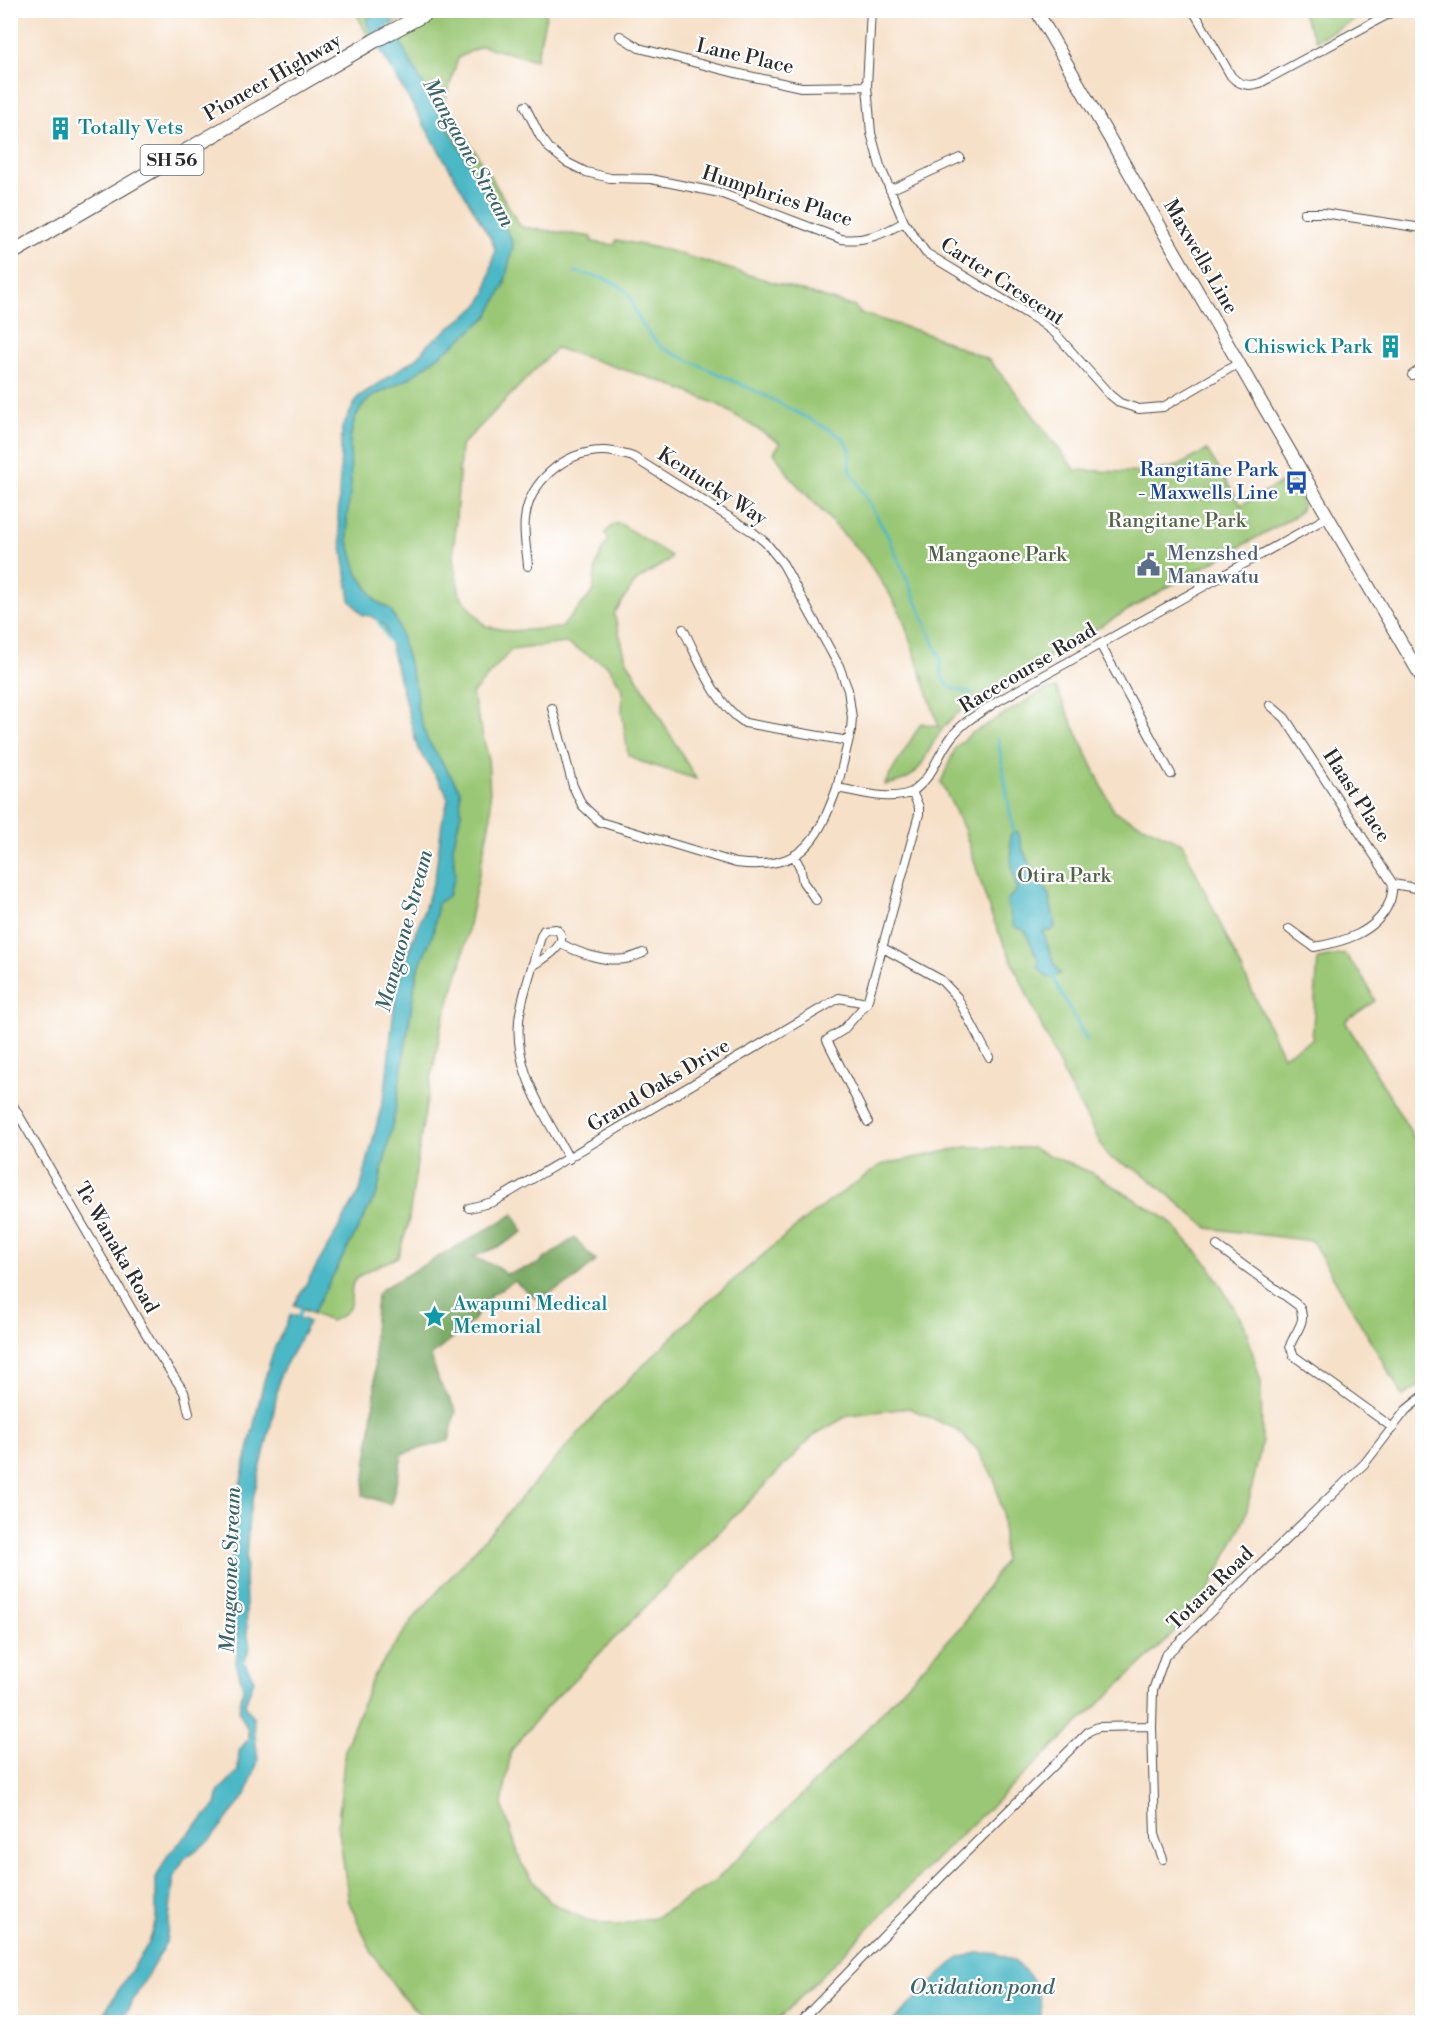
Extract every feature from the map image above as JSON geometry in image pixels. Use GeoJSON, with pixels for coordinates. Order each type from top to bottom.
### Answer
{"type":"FeatureCollection","features":[{"type":"Feature","properties":{"kind":"main road","name":"Pioneer Highway"},"geometry":{"type":"LineString","coordinates":[[10,254],[374,41],[432,10]]}},
{"type":"Feature","properties":{"kind":"main road","name":"Maxwells Line"},"geometry":{"type":"LineString","coordinates":[[1036,10],[1328,517],[1417,657],[1422,678]]}},
{"type":"Feature","properties":{"kind":"street","name":"Carter Crescent"},"geometry":{"type":"LineString","coordinates":[[871,10],[867,86],[868,115],[874,149],[904,222],[926,254],[1039,321],[1055,333],[1109,394],[1120,403],[1138,409],[1163,407],[1239,363]]}},
{"type":"Feature","properties":{"kind":"street"},"geometry":{"type":"LineString","coordinates":[[1193,10],[1231,76],[1236,82],[1252,86],[1396,10]]}},
{"type":"Feature","properties":{"kind":"street","name":"Lane Place"},"geometry":{"type":"LineString","coordinates":[[620,36],[639,48],[735,73],[801,87],[867,86]]}},
{"type":"Feature","properties":{"kind":"street","name":"Humphries Place"},"geometry":{"type":"LineString","coordinates":[[525,106],[540,136],[549,148],[566,162],[586,172],[610,178],[651,179],[720,193],[841,239],[868,239],[904,222]]}},
{"type":"Feature","properties":{"kind":"street"},"geometry":{"type":"LineString","coordinates":[[890,190],[960,158]]}},
{"type":"Feature","properties":{"kind":"street"},"geometry":{"type":"LineString","coordinates":[[1304,213],[1323,213],[1422,228]]}},
{"type":"Feature","properties":{"kind":"street"},"geometry":{"type":"LineString","coordinates":[[1412,375],[1422,368]]}},
{"type":"Feature","properties":{"kind":"street","name":"Kentucky Way"},"geometry":{"type":"LineString","coordinates":[[528,566],[525,519],[528,505],[538,486],[552,469],[579,455],[602,450],[641,461],[753,531],[770,548],[783,564],[844,679],[851,703],[852,718],[837,788],[814,839],[804,850],[794,856]]}},
{"type":"Feature","properties":{"kind":"street","name":"Racecourse Road"},"geometry":{"type":"LineString","coordinates":[[912,792],[934,770],[950,739],[966,722],[999,701],[1328,517]]}},
{"type":"Feature","properties":{"kind":"street"},"geometry":{"type":"LineString","coordinates":[[683,629],[720,700],[732,715],[745,723],[848,741]]}},
{"type":"Feature","properties":{"kind":"street"},"geometry":{"type":"LineString","coordinates":[[1100,644],[1171,774]]}},
{"type":"Feature","properties":{"kind":"street","name":"Haast Place"},"geometry":{"type":"LineString","coordinates":[[1270,705],[1285,718],[1393,884]]}},
{"type":"Feature","properties":{"kind":"street"},"geometry":{"type":"LineString","coordinates":[[552,708],[573,786],[582,805],[600,822],[736,863],[770,864],[794,856],[800,867],[803,882],[816,900]]}},
{"type":"Feature","properties":{"kind":"street"},"geometry":{"type":"LineString","coordinates":[[837,788],[883,796],[904,795],[912,792],[919,807],[867,1003],[843,1030],[827,1040],[868,1122]]}},
{"type":"Feature","properties":{"kind":"street"},"geometry":{"type":"LineString","coordinates":[[1289,929],[1314,947],[1342,942],[1365,930],[1379,918],[1390,902],[1393,884],[1422,889]]}},
{"type":"Feature","properties":{"kind":"street"},"geometry":{"type":"LineString","coordinates":[[534,965],[550,955],[560,943],[562,937],[556,929],[544,930],[521,1005],[519,1043],[533,1095],[569,1159]]}},
{"type":"Feature","properties":{"kind":"street"},"geometry":{"type":"LineString","coordinates":[[560,943],[598,957],[625,959],[643,953]]}},
{"type":"Feature","properties":{"kind":"street"},"geometry":{"type":"LineString","coordinates":[[883,948],[941,980],[957,997],[990,1057]]}},
{"type":"Feature","properties":{"kind":"street","name":"Grand Oaks Drive"},"geometry":{"type":"LineString","coordinates":[[469,1208],[493,1202],[569,1159],[839,998],[867,1003]]}},
{"type":"Feature","properties":{"kind":"street","name":"Te Wanaka Road"},"geometry":{"type":"LineString","coordinates":[[10,1100],[152,1344],[184,1392],[189,1413]]}},
{"type":"Feature","properties":{"kind":"street"},"geometry":{"type":"LineString","coordinates":[[1217,1246],[1299,1306],[1302,1311],[1301,1325],[1290,1346],[1294,1356],[1393,1428]]}},
{"type":"Feature","properties":{"kind":"street","name":"Totara Road"},"geometry":{"type":"LineString","coordinates":[[1163,1859],[1155,1838],[1152,1726],[1153,1690],[1165,1656],[1365,1463],[1406,1410],[1422,1397]]}},
{"type":"Feature","properties":{"kind":"street"},"geometry":{"type":"LineString","coordinates":[[800,2022],[941,1877],[1089,1731],[1098,1727],[1152,1726]]}},
{"type":"Feature","properties":{"kind":"green space"},"geometry":{"type":"Polygon","coordinates":[[[355,11],[416,11],[369,38],[355,11]]]}},
{"type":"Feature","properties":{"kind":"green space"},"geometry":{"type":"Polygon","coordinates":[[[446,11],[547,11],[536,60],[481,46],[458,58],[445,102],[521,227],[592,237],[592,242],[615,245],[616,240],[667,250],[855,307],[860,313],[931,335],[989,360],[1075,470],[1146,473],[1178,466],[1207,450],[1241,505],[1288,479],[1298,493],[1302,508],[1295,516],[983,695],[950,720],[915,773],[898,782],[884,785],[921,723],[939,727],[902,616],[864,556],[792,479],[774,453],[780,443],[719,405],[666,383],[556,348],[461,446],[453,560],[460,595],[485,626],[510,631],[561,628],[594,591],[596,564],[608,540],[605,533],[613,525],[619,523],[671,556],[669,560],[636,581],[614,614],[626,659],[696,779],[639,761],[628,755],[622,710],[623,689],[607,665],[566,643],[511,650],[472,694],[488,756],[491,815],[461,964],[441,1027],[423,1122],[408,1225],[398,1257],[358,1277],[352,1287],[347,1311],[330,1321],[301,1309],[368,1178],[437,886],[450,796],[422,746],[394,649],[363,593],[344,538],[343,483],[356,402],[422,357],[476,316],[490,292],[501,246],[389,43],[446,11]]]}},
{"type":"Feature","properties":{"kind":"green space"},"geometry":{"type":"Polygon","coordinates":[[[1301,11],[1371,11],[1316,40],[1301,11]]]}},
{"type":"Feature","properties":{"kind":"green space","name":"Otira Park"},"geometry":{"type":"Polygon","coordinates":[[[1056,688],[1114,812],[1182,843],[1283,1056],[1312,1040],[1318,959],[1345,954],[1364,979],[1375,1001],[1345,1021],[1422,1151],[1422,1384],[1403,1396],[1312,1241],[1208,1228],[1141,1172],[1108,1157],[1067,1082],[991,915],[964,829],[941,782],[956,747],[972,733],[1045,690],[1056,688]]]}},
{"type":"Feature","properties":{"kind":"green space"},"geometry":{"type":"Polygon","coordinates":[[[966,1147],[1032,1148],[1092,1173],[1167,1219],[1207,1263],[1245,1326],[1261,1382],[1262,1442],[1245,1518],[1208,1592],[1178,1629],[947,1848],[776,2022],[427,2022],[401,1995],[372,1953],[349,1902],[338,1825],[345,1749],[373,1676],[414,1618],[610,1398],[710,1300],[809,1216],[881,1165],[966,1147]],[[909,1408],[849,1415],[814,1435],[543,1711],[511,1751],[502,1805],[522,1865],[550,1902],[590,1922],[618,1925],[658,1916],[713,1883],[847,1750],[963,1624],[1004,1561],[1002,1510],[994,1479],[977,1449],[956,1429],[909,1408]]]}},
{"type":"Feature","properties":{"kind":"green space"},"geometry":{"type":"Polygon","coordinates":[[[514,1214],[523,1232],[502,1245],[473,1257],[495,1266],[506,1274],[536,1265],[574,1238],[596,1261],[571,1282],[537,1299],[514,1281],[491,1295],[472,1322],[431,1356],[439,1382],[456,1410],[449,1441],[403,1453],[391,1505],[363,1495],[375,1394],[374,1331],[377,1295],[383,1288],[514,1214]]]}},
{"type":"Feature","properties":{"kind":"water"},"geometry":{"type":"Polygon","coordinates":[[[386,11],[393,24],[372,36],[366,19],[386,11]]]}},
{"type":"Feature","properties":{"kind":"water"},"geometry":{"type":"Polygon","coordinates":[[[398,34],[407,56],[510,236],[513,246],[504,286],[488,316],[408,379],[373,396],[363,405],[355,418],[350,438],[351,485],[347,518],[348,541],[358,574],[376,601],[391,610],[398,625],[418,696],[417,708],[427,739],[460,790],[461,813],[453,847],[455,877],[448,896],[438,903],[433,934],[417,972],[394,1118],[377,1193],[313,1313],[294,1305],[360,1191],[385,1092],[395,998],[404,962],[435,877],[442,823],[448,800],[445,790],[418,749],[385,625],[371,616],[363,615],[350,600],[338,520],[342,428],[358,397],[417,358],[427,345],[478,306],[486,292],[495,249],[378,46],[398,34]]]}},
{"type":"Feature","properties":{"kind":"water"},"geometry":{"type":"Polygon","coordinates":[[[1013,832],[1018,832],[1023,850],[1049,895],[1055,926],[1052,930],[1043,932],[1060,974],[1048,978],[1037,966],[1039,962],[1025,931],[1014,926],[1006,901],[1017,890],[1012,869],[1010,836],[1013,832]]]}},
{"type":"Feature","properties":{"kind":"water"},"geometry":{"type":"Polygon","coordinates":[[[291,1314],[309,1322],[280,1375],[273,1416],[249,1515],[245,1576],[247,1631],[250,1648],[244,1662],[254,1680],[245,1704],[253,1718],[258,1761],[246,1795],[210,1840],[184,1859],[174,1877],[166,1943],[121,2021],[98,2022],[149,1943],[156,1921],[156,1878],[168,1855],[216,1805],[219,1791],[238,1771],[239,1751],[248,1739],[248,1730],[239,1711],[243,1688],[236,1662],[238,1644],[229,1589],[237,1498],[264,1381],[274,1349],[291,1314]]]}},
{"type":"Feature","properties":{"kind":"water","name":"Oxidation pond"},"geometry":{"type":"Polygon","coordinates":[[[977,1953],[991,1953],[1005,1957],[1026,1972],[1034,1982],[1039,1995],[1040,2022],[892,2022],[951,1964],[960,1958],[977,1953]]]}},
{"type":"Feature","properties":{"kind":"waterway"},"geometry":{"type":"LineString","coordinates":[[575,272],[602,278],[627,292],[636,314],[662,348],[766,396],[842,437],[850,449],[849,464],[852,473],[889,538],[941,659],[944,681],[952,688],[973,694]]}},
{"type":"Feature","properties":{"kind":"waterway","name":"Mangaone Stream"},"geometry":{"type":"LineString","coordinates":[[377,619],[390,642]]}},
{"type":"Feature","properties":{"kind":"waterway"},"geometry":{"type":"LineString","coordinates":[[998,739],[1014,836]]}},
{"type":"Feature","properties":{"kind":"waterway"},"geometry":{"type":"LineString","coordinates":[[1051,974],[1087,1041]]}},
{"type":"Feature","properties":{"kind":"waterway","name":"Mangaone Stream"},"geometry":{"type":"LineString","coordinates":[[297,1319],[303,1306]]}},
{"type":"Feature","properties":{"kind":"place","name":"Totally Vets"},"geometry":{"type":"Point","coordinates":[60,128]}},
{"type":"Feature","properties":{"kind":"place","name":"Chiswick Park"},"geometry":{"type":"Point","coordinates":[1390,347]}},
{"type":"Feature","properties":{"kind":"place","name":"Rangitāne Park - Maxwells Line"},"geometry":{"type":"Point","coordinates":[1296,482]}},
{"type":"Feature","properties":{"kind":"place","name":"Menzshed Manawatu"},"geometry":{"type":"Point","coordinates":[1149,565]}},
{"type":"Feature","properties":{"kind":"place","name":"Awapuni Medical Memorial"},"geometry":{"type":"Point","coordinates":[435,1316]}},
{"type":"Feature","properties":{"kind":"park label","name":"Rangitane Park"},"geometry":{"type":"Point","coordinates":[1177,521]}},
{"type":"Feature","properties":{"kind":"park label","name":"Mangaone Park"},"geometry":{"type":"Point","coordinates":[997,555]}}]}
